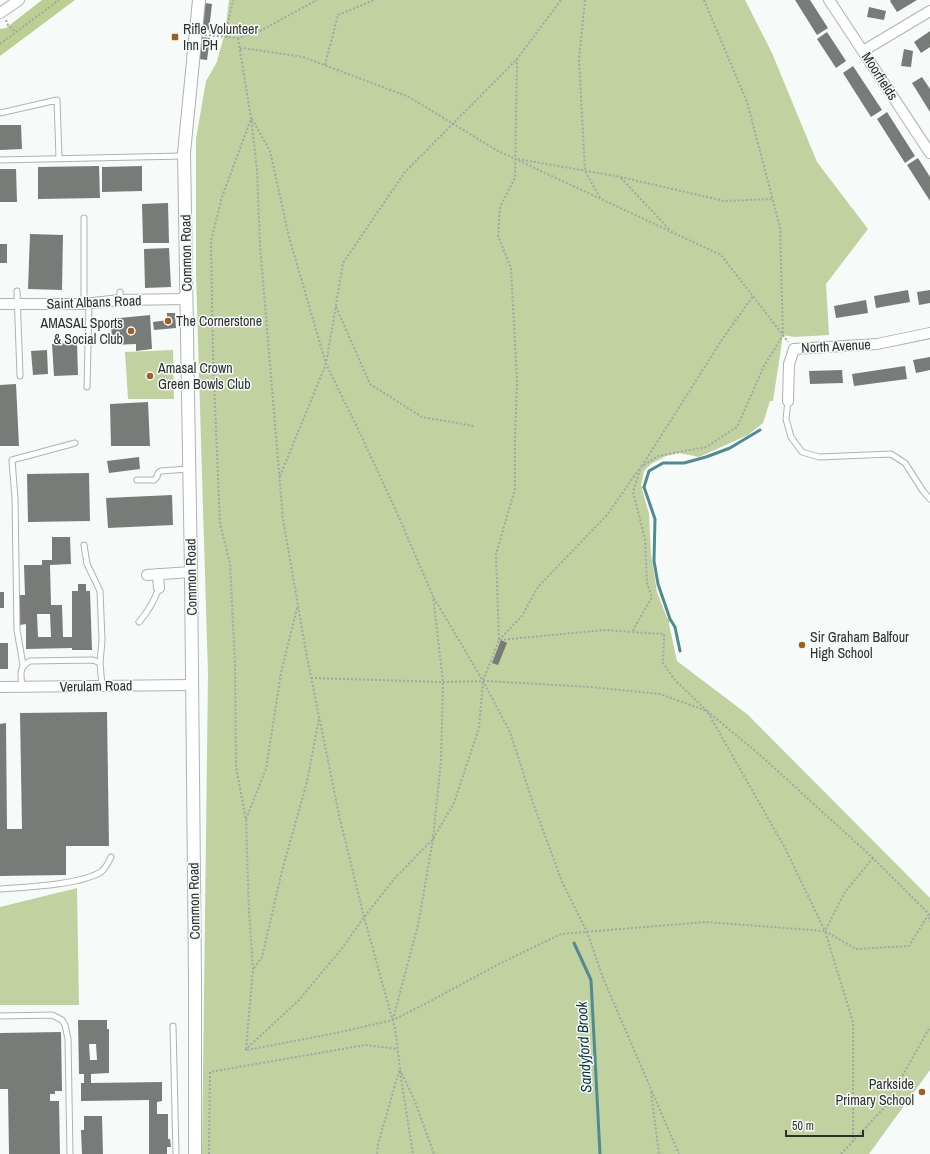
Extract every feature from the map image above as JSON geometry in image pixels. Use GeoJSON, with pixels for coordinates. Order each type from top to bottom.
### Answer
{"type":"FeatureCollection","features":[{"type":"Feature","properties":{"kind":"street"},"geometry":{"type":"LineString","coordinates":[[1,12],[19,0]]}},
{"type":"Feature","properties":{"kind":"street","name":"Common Road"},"geometry":{"type":"LineString","coordinates":[[195,1154],[191,572],[184,156],[199,0]]}},
{"type":"Feature","properties":{"kind":"street","name":"Moorfields"},"geometry":{"type":"LineString","coordinates":[[829,0],[930,153]]}},
{"type":"Feature","properties":{"kind":"street"},"geometry":{"type":"LineString","coordinates":[[864,51],[930,11]]}},
{"type":"Feature","properties":{"kind":"street","name":"Saint Albans Road"},"geometry":{"type":"LineString","coordinates":[[0,304],[86,304],[120,296],[187,300]]}},
{"type":"Feature","properties":{"kind":"street","name":"North Avenue"},"geometry":{"type":"LineString","coordinates":[[788,401],[789,364],[794,349],[877,344],[930,333]]}},
{"type":"Feature","properties":{"kind":"street"},"geometry":{"type":"LineString","coordinates":[[147,575],[191,572]]}},
{"type":"Feature","properties":{"kind":"street"},"geometry":{"type":"LineString","coordinates":[[158,574],[159,588]]}},
{"type":"Feature","properties":{"kind":"street","name":"Verulam Road"},"geometry":{"type":"LineString","coordinates":[[0,687],[192,685]]}},
{"type":"Feature","properties":{"kind":"lane"},"geometry":{"type":"LineString","coordinates":[[0,113],[57,100],[59,158]]}},
{"type":"Feature","properties":{"kind":"lane"},"geometry":{"type":"LineString","coordinates":[[0,160],[184,156]]}},
{"type":"Feature","properties":{"kind":"lane"},"geometry":{"type":"LineString","coordinates":[[84,218],[87,387]]}},
{"type":"Feature","properties":{"kind":"lane"},"geometry":{"type":"LineString","coordinates":[[17,291],[20,376]]}},
{"type":"Feature","properties":{"kind":"lane"},"geometry":{"type":"LineString","coordinates":[[788,401],[786,419],[791,438],[802,452],[820,457],[891,454],[905,463],[930,499]]}},
{"type":"Feature","properties":{"kind":"lane"},"geometry":{"type":"LineString","coordinates":[[22,687],[21,671],[23,665],[17,630],[16,499],[12,460],[76,442]]}},
{"type":"Feature","properties":{"kind":"lane"},"geometry":{"type":"LineString","coordinates":[[137,480],[154,480],[161,471],[189,469]]}},
{"type":"Feature","properties":{"kind":"lane"},"geometry":{"type":"LineString","coordinates":[[84,545],[87,564],[100,591],[102,640],[100,663],[102,686]]}},
{"type":"Feature","properties":{"kind":"lane"},"geometry":{"type":"LineString","coordinates":[[139,622],[146,614],[159,588]]}},
{"type":"Feature","properties":{"kind":"lane"},"geometry":{"type":"LineString","coordinates":[[23,665],[30,661],[93,660],[100,663]]}},
{"type":"Feature","properties":{"kind":"lane"},"geometry":{"type":"LineString","coordinates":[[0,889],[54,884],[78,880],[100,872],[107,867],[111,857]]}},
{"type":"Feature","properties":{"kind":"lane"},"geometry":{"type":"LineString","coordinates":[[0,1016],[52,1015],[62,1020],[65,1025],[68,1039],[70,1154]]}},
{"type":"Feature","properties":{"kind":"lane"},"geometry":{"type":"LineString","coordinates":[[173,1026],[176,1154]]}},
{"type":"Feature","properties":{"kind":"path"},"geometry":{"type":"LineString","coordinates":[[0,44],[59,0]]}},
{"type":"Feature","properties":{"kind":"path"},"geometry":{"type":"LineString","coordinates":[[228,37],[226,32],[233,0]]}},
{"type":"Feature","properties":{"kind":"path"},"geometry":{"type":"LineString","coordinates":[[196,31],[238,38],[260,31],[317,0]]}},
{"type":"Feature","properties":{"kind":"path"},"geometry":{"type":"LineString","coordinates":[[325,65],[338,15],[374,0]]}},
{"type":"Feature","properties":{"kind":"path"},"geometry":{"type":"LineString","coordinates":[[279,478],[326,364],[342,262],[405,172],[517,59],[561,0]]}},
{"type":"Feature","properties":{"kind":"path"},"geometry":{"type":"LineString","coordinates":[[585,0],[579,59],[585,171],[601,199]]}},
{"type":"Feature","properties":{"kind":"path"},"geometry":{"type":"LineString","coordinates":[[632,632],[652,598],[647,583],[644,539],[633,492],[641,467],[658,456],[706,447],[737,427],[764,366],[782,335],[780,226],[747,102],[704,0]]}},
{"type":"Feature","properties":{"kind":"path"},"geometry":{"type":"LineString","coordinates":[[1,12],[8,24],[16,32]]}},
{"type":"Feature","properties":{"kind":"path"},"geometry":{"type":"LineString","coordinates":[[196,31],[226,32]]}},
{"type":"Feature","properties":{"kind":"path"},"geometry":{"type":"LineString","coordinates":[[238,38],[241,49],[257,169],[260,245],[283,519],[311,678],[339,815],[364,917],[392,1020],[398,1049],[413,1154]]}},
{"type":"Feature","properties":{"kind":"path"},"geometry":{"type":"LineString","coordinates":[[241,49],[303,57],[409,97],[498,151],[721,255],[794,349]]}},
{"type":"Feature","properties":{"kind":"path"},"geometry":{"type":"LineString","coordinates":[[499,640],[496,554],[515,489],[517,380],[511,268],[498,236],[500,207],[515,178],[517,59]]}},
{"type":"Feature","properties":{"kind":"path"},"geometry":{"type":"LineString","coordinates":[[251,118],[270,151],[290,237],[326,364],[395,508],[433,596],[483,681],[510,732],[532,800],[562,882],[587,932],[603,978],[678,1154]]}},
{"type":"Feature","properties":{"kind":"path"},"geometry":{"type":"LineString","coordinates":[[245,1050],[254,969],[249,911],[246,820],[236,767],[235,664],[230,563],[220,524],[213,357],[211,241],[222,198],[251,118]]}},
{"type":"Feature","properties":{"kind":"path"},"geometry":{"type":"LineString","coordinates":[[515,159],[621,177],[724,201],[773,199]]}},
{"type":"Feature","properties":{"kind":"path"},"geometry":{"type":"LineString","coordinates":[[621,177],[670,231]]}},
{"type":"Feature","properties":{"kind":"path"},"geometry":{"type":"LineString","coordinates":[[245,1050],[299,1000],[395,878],[432,839],[454,803],[479,728],[483,681],[499,640],[522,616],[538,587],[607,515],[641,467],[723,338],[753,296]]}},
{"type":"Feature","properties":{"kind":"path"},"geometry":{"type":"LineString","coordinates":[[336,307],[370,384],[422,417],[474,426]]}},
{"type":"Feature","properties":{"kind":"path"},"geometry":{"type":"LineString","coordinates":[[392,1020],[418,925],[432,839],[441,760],[442,682],[433,596]]}},
{"type":"Feature","properties":{"kind":"path"},"geometry":{"type":"LineString","coordinates":[[246,820],[266,768],[281,673],[298,606]]}},
{"type":"Feature","properties":{"kind":"path"},"geometry":{"type":"LineString","coordinates":[[499,640],[605,630],[664,634],[663,662],[674,679],[707,711],[760,755],[873,858],[929,914],[930,922]]}},
{"type":"Feature","properties":{"kind":"path"},"geometry":{"type":"LineString","coordinates":[[311,678],[442,682],[483,681],[591,687],[660,694],[707,711],[785,848],[825,930],[853,1022],[853,1141]]}},
{"type":"Feature","properties":{"kind":"path"},"geometry":{"type":"LineString","coordinates":[[254,969],[262,957],[282,871],[307,782],[320,717]]}},
{"type":"Feature","properties":{"kind":"path"},"geometry":{"type":"LineString","coordinates":[[825,930],[845,892],[873,858]]}},
{"type":"Feature","properties":{"kind":"path"},"geometry":{"type":"LineString","coordinates":[[245,1050],[336,1033],[392,1020],[560,934],[706,922],[825,930],[856,949],[909,946],[929,914]]}},
{"type":"Feature","properties":{"kind":"path"},"geometry":{"type":"LineString","coordinates":[[840,1154],[884,1108],[930,1026]]}},
{"type":"Feature","properties":{"kind":"path"},"geometry":{"type":"LineString","coordinates":[[209,1154],[210,1072],[365,1045],[398,1049]]}},
{"type":"Feature","properties":{"kind":"path"},"geometry":{"type":"LineString","coordinates":[[377,1154],[378,1144],[400,1068]]}},
{"type":"Feature","properties":{"kind":"path"},"geometry":{"type":"LineString","coordinates":[[400,1068],[414,1099],[434,1154]]}},
{"type":"Feature","properties":{"kind":"path"},"geometry":{"type":"LineString","coordinates":[[650,1088],[659,1154]]}},
{"type":"Feature","properties":{"kind":"green space"},"geometry":{"type":"Polygon","coordinates":[[[42,0],[75,0],[0,56],[0,29],[6,28],[42,0]]]}},
{"type":"Feature","properties":{"kind":"green space"},"geometry":{"type":"Polygon","coordinates":[[[229,0],[745,0],[772,53],[817,162],[868,229],[826,284],[829,335],[794,337],[783,335],[773,401],[770,401],[763,423],[748,435],[699,457],[679,453],[666,456],[651,464],[644,471],[641,486],[644,487],[642,489],[649,514],[651,554],[657,592],[667,618],[670,619],[669,624],[677,661],[747,714],[930,898],[930,1070],[869,1154],[202,1154],[208,675],[196,274],[196,139],[206,81],[217,62],[225,33],[229,0]]]}},
{"type":"Feature","properties":{"kind":"green space","name":"Amasal Crown Green Bowls Club"},"geometry":{"type":"Polygon","coordinates":[[[173,350],[174,399],[128,399],[125,352],[173,350]]]}},
{"type":"Feature","properties":{"kind":"green space"},"geometry":{"type":"Polygon","coordinates":[[[77,888],[79,1005],[0,1005],[0,907],[77,888]]]}},
{"type":"Feature","properties":{"kind":"building"},"geometry":{"type":"Polygon","coordinates":[[[795,0],[810,0],[828,28],[817,35],[795,0]]]}},
{"type":"Feature","properties":{"kind":"building"},"geometry":{"type":"Polygon","coordinates":[[[917,0],[897,12],[890,1],[917,0]]]}},
{"type":"Feature","properties":{"kind":"building"},"geometry":{"type":"Polygon","coordinates":[[[205,3],[212,4],[209,30],[202,29],[205,3]]]}},
{"type":"Feature","properties":{"kind":"building"},"geometry":{"type":"Polygon","coordinates":[[[869,7],[886,11],[884,20],[867,17],[869,7]]]}},
{"type":"Feature","properties":{"kind":"building"},"geometry":{"type":"Polygon","coordinates":[[[930,31],[930,47],[921,53],[914,42],[930,31]]]}},
{"type":"Feature","properties":{"kind":"building"},"geometry":{"type":"Polygon","coordinates":[[[827,32],[846,61],[836,68],[817,39],[827,32]]]}},
{"type":"Feature","properties":{"kind":"building"},"geometry":{"type":"Polygon","coordinates":[[[201,37],[210,38],[207,60],[198,59],[201,37]]]}},
{"type":"Feature","properties":{"kind":"building"},"geometry":{"type":"Polygon","coordinates":[[[904,49],[913,51],[911,67],[901,66],[904,49]]]}},
{"type":"Feature","properties":{"kind":"building"},"geometry":{"type":"Polygon","coordinates":[[[853,66],[882,110],[871,117],[843,73],[853,66]]]}},
{"type":"Feature","properties":{"kind":"building"},"geometry":{"type":"Polygon","coordinates":[[[922,77],[930,89],[930,112],[912,83],[922,77]]]}},
{"type":"Feature","properties":{"kind":"building"},"geometry":{"type":"Polygon","coordinates":[[[887,112],[915,156],[905,163],[877,119],[887,112]]]}},
{"type":"Feature","properties":{"kind":"building"},"geometry":{"type":"Polygon","coordinates":[[[0,125],[21,125],[22,149],[0,150],[0,125]]]}},
{"type":"Feature","properties":{"kind":"building"},"geometry":{"type":"Polygon","coordinates":[[[918,158],[930,177],[930,201],[907,165],[918,158]]]}},
{"type":"Feature","properties":{"kind":"building"},"geometry":{"type":"Polygon","coordinates":[[[99,166],[100,198],[38,199],[38,167],[99,166]]]}},
{"type":"Feature","properties":{"kind":"building"},"geometry":{"type":"Polygon","coordinates":[[[142,166],[142,191],[102,192],[102,167],[142,166]]]}},
{"type":"Feature","properties":{"kind":"building"},"geometry":{"type":"Polygon","coordinates":[[[0,169],[16,169],[17,202],[0,202],[0,169]]]}},
{"type":"Feature","properties":{"kind":"building"},"geometry":{"type":"Polygon","coordinates":[[[168,203],[169,243],[143,243],[142,204],[168,203]]]}},
{"type":"Feature","properties":{"kind":"building"},"geometry":{"type":"Polygon","coordinates":[[[30,234],[63,235],[62,290],[28,289],[30,234]]]}},
{"type":"Feature","properties":{"kind":"building"},"geometry":{"type":"Polygon","coordinates":[[[0,244],[7,244],[7,263],[0,263],[0,244]]]}},
{"type":"Feature","properties":{"kind":"building"},"geometry":{"type":"Polygon","coordinates":[[[169,248],[171,287],[145,288],[144,249],[169,248]]]}},
{"type":"Feature","properties":{"kind":"building"},"geometry":{"type":"Polygon","coordinates":[[[908,290],[910,302],[876,308],[874,296],[908,290]]]}},
{"type":"Feature","properties":{"kind":"building"},"geometry":{"type":"Polygon","coordinates":[[[930,290],[930,303],[919,305],[917,292],[930,290]]]}},
{"type":"Feature","properties":{"kind":"building"},"geometry":{"type":"Polygon","coordinates":[[[866,300],[868,313],[836,318],[834,306],[866,300]]]}},
{"type":"Feature","properties":{"kind":"building","name":"The Cornerstone"},"geometry":{"type":"Polygon","coordinates":[[[167,313],[175,313],[176,328],[154,330],[153,322],[167,320],[167,313]]]}},
{"type":"Feature","properties":{"kind":"building","name":"AMASAL Sports & Social Club"},"geometry":{"type":"Polygon","coordinates":[[[150,315],[152,349],[136,351],[136,344],[113,345],[110,319],[150,315]]]}},
{"type":"Feature","properties":{"kind":"building"},"geometry":{"type":"Polygon","coordinates":[[[77,343],[78,375],[54,376],[52,344],[77,343]]]}},
{"type":"Feature","properties":{"kind":"building"},"geometry":{"type":"Polygon","coordinates":[[[47,350],[48,374],[33,375],[31,351],[47,350]]]}},
{"type":"Feature","properties":{"kind":"building"},"geometry":{"type":"Polygon","coordinates":[[[930,357],[930,370],[916,373],[913,360],[930,357]]]}},
{"type":"Feature","properties":{"kind":"building"},"geometry":{"type":"Polygon","coordinates":[[[905,366],[907,379],[854,386],[852,374],[905,366]]]}},
{"type":"Feature","properties":{"kind":"building"},"geometry":{"type":"Polygon","coordinates":[[[842,370],[843,383],[810,384],[809,371],[842,370]]]}},
{"type":"Feature","properties":{"kind":"building"},"geometry":{"type":"Polygon","coordinates":[[[16,384],[19,446],[0,446],[0,385],[16,384]]]}},
{"type":"Feature","properties":{"kind":"building"},"geometry":{"type":"Polygon","coordinates":[[[148,402],[150,446],[111,446],[110,404],[148,402]]]}},
{"type":"Feature","properties":{"kind":"building"},"geometry":{"type":"Polygon","coordinates":[[[139,457],[140,469],[109,473],[107,461],[139,457]]]}},
{"type":"Feature","properties":{"kind":"building"},"geometry":{"type":"Polygon","coordinates":[[[89,473],[90,521],[28,522],[27,474],[89,473]]]}},
{"type":"Feature","properties":{"kind":"building"},"geometry":{"type":"Polygon","coordinates":[[[172,495],[173,525],[108,528],[106,498],[172,495]]]}},
{"type":"Feature","properties":{"kind":"building"},"geometry":{"type":"Polygon","coordinates":[[[52,537],[70,537],[71,564],[50,565],[51,605],[62,605],[63,637],[72,637],[72,591],[78,591],[78,584],[86,584],[86,591],[90,591],[92,650],[72,650],[72,648],[26,649],[26,624],[20,625],[20,595],[25,595],[24,565],[42,565],[42,560],[52,560],[52,537]],[[37,614],[38,637],[51,637],[50,614],[37,614]]]}},
{"type":"Feature","properties":{"kind":"building"},"geometry":{"type":"Polygon","coordinates":[[[0,592],[4,592],[4,608],[0,608],[0,592]]]}},
{"type":"Feature","properties":{"kind":"building"},"geometry":{"type":"Polygon","coordinates":[[[501,640],[507,643],[498,665],[492,663],[501,640]]]}},
{"type":"Feature","properties":{"kind":"building"},"geometry":{"type":"Polygon","coordinates":[[[0,643],[8,643],[8,669],[0,669],[0,643]]]}},
{"type":"Feature","properties":{"kind":"building"},"geometry":{"type":"Polygon","coordinates":[[[107,712],[109,846],[66,846],[66,875],[0,876],[0,724],[6,723],[7,829],[22,829],[20,713],[107,712]]]}},
{"type":"Feature","properties":{"kind":"building"},"geometry":{"type":"Polygon","coordinates":[[[78,1020],[107,1020],[107,1029],[109,1029],[109,1073],[91,1074],[91,1083],[162,1082],[162,1101],[157,1102],[157,1114],[168,1114],[168,1139],[170,1139],[171,1147],[167,1147],[167,1154],[149,1154],[149,1100],[81,1101],[81,1083],[84,1083],[84,1074],[79,1074],[78,1020]],[[89,1044],[90,1060],[97,1060],[96,1044],[89,1044]]]}},
{"type":"Feature","properties":{"kind":"building"},"geometry":{"type":"Polygon","coordinates":[[[61,1032],[62,1091],[55,1091],[55,1094],[50,1094],[50,1101],[59,1101],[60,1154],[9,1154],[8,1089],[0,1089],[0,1033],[61,1032]]]}},
{"type":"Feature","properties":{"kind":"building"},"geometry":{"type":"Polygon","coordinates":[[[84,1116],[102,1116],[103,1154],[82,1154],[81,1130],[84,1130],[84,1116]]]}},
{"type":"Feature","properties":{"kind":"waterway","name":"Sandyford Brook"},"geometry":{"type":"LineString","coordinates":[[680,651],[675,627],[670,619],[658,584],[654,561],[655,519],[644,487],[649,471],[663,463],[684,463],[706,457],[730,448],[760,430]]}},
{"type":"Feature","properties":{"kind":"waterway","name":"Sandyford Brook"},"geometry":{"type":"LineString","coordinates":[[574,943],[591,980],[600,1154]]}},
{"type":"Feature","properties":{"kind":"place","name":"Rifle Volunteer Inn PH"},"geometry":{"type":"Point","coordinates":[175,37]}},
{"type":"Feature","properties":{"kind":"place","name":"The Cornerstone"},"geometry":{"type":"Point","coordinates":[168,321]}},
{"type":"Feature","properties":{"kind":"place","name":"AMASAL Sports & Social Club"},"geometry":{"type":"Point","coordinates":[131,331]}},
{"type":"Feature","properties":{"kind":"place","name":"Amasal Crown Green Bowls Club"},"geometry":{"type":"Point","coordinates":[150,376]}},
{"type":"Feature","properties":{"kind":"place","name":"Sir Graham Balfour High School"},"geometry":{"type":"Point","coordinates":[802,645]}},
{"type":"Feature","properties":{"kind":"place","name":"Parkside Primary School"},"geometry":{"type":"Point","coordinates":[922,1092]}}]}
